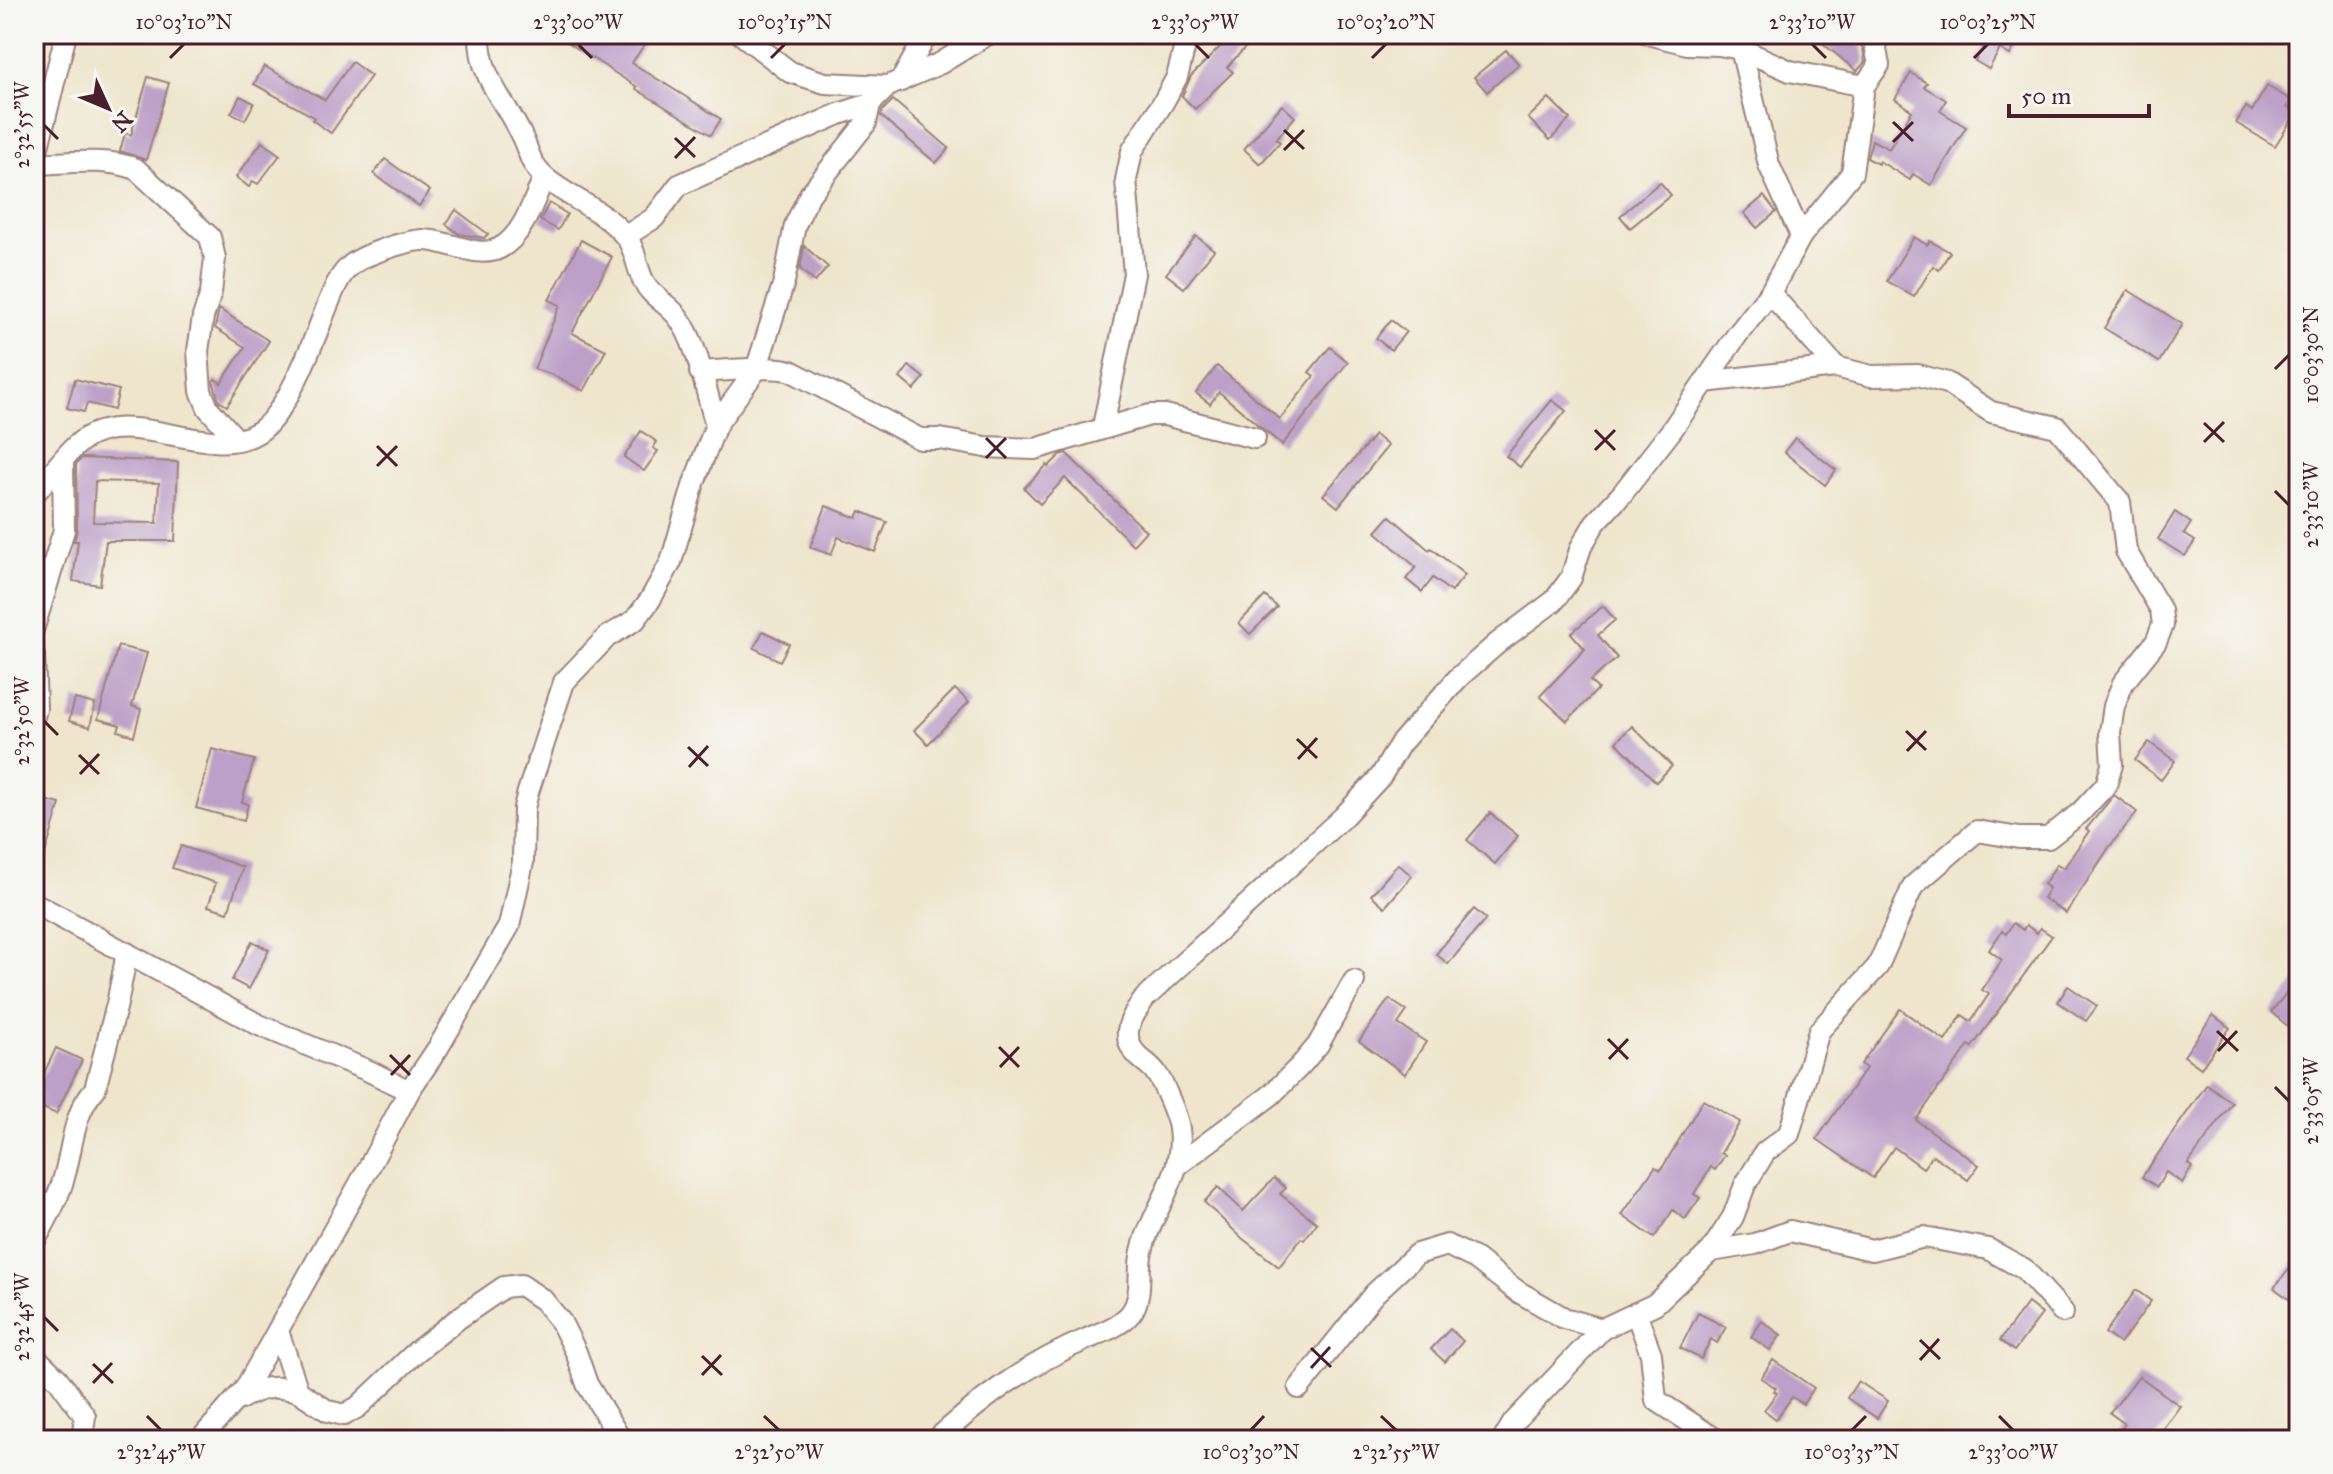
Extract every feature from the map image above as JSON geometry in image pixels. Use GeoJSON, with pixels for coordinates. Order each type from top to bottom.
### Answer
{"type":"FeatureCollection","features":[{"type":"Feature","properties":{"kind":"street"},"geometry":{"type":"LineString","coordinates":[[66,34],[34,164],[91,162],[128,165],[210,237],[215,258],[198,351],[201,391],[208,408],[236,439]]}},
{"type":"Feature","properties":{"kind":"street"},"geometry":{"type":"LineString","coordinates":[[480,34],[481,61],[496,95],[523,139],[527,155],[544,177],[588,205],[626,236],[647,288],[677,316],[686,331],[716,425]]}},
{"type":"Feature","properties":{"kind":"street"},"geometry":{"type":"LineString","coordinates":[[741,34],[790,72],[825,83],[894,84]]}},
{"type":"Feature","properties":{"kind":"street"},"geometry":{"type":"LineString","coordinates":[[894,84],[927,34]]}},
{"type":"Feature","properties":{"kind":"street"},"geometry":{"type":"LineString","coordinates":[[626,236],[654,218],[679,185],[839,114],[870,104],[894,84],[941,63],[988,34]]}},
{"type":"Feature","properties":{"kind":"street"},"geometry":{"type":"LineString","coordinates":[[1103,427],[1134,274],[1126,180],[1132,151],[1177,77],[1188,34]]}},
{"type":"Feature","properties":{"kind":"street"},"geometry":{"type":"LineString","coordinates":[[1648,34],[1687,44],[1741,49],[1790,71],[1864,86]]}},
{"type":"Feature","properties":{"kind":"street"},"geometry":{"type":"LineString","coordinates":[[936,1440],[983,1398],[1019,1373],[1065,1348],[1112,1328],[1133,1311],[1138,1294],[1141,1256],[1149,1228],[1178,1165],[1180,1128],[1157,1073],[1136,1054],[1127,1040],[1129,1020],[1145,998],[1343,817],[1381,776],[1400,744],[1459,677],[1554,601],[1571,578],[1581,547],[1595,523],[1632,482],[1770,293],[1801,236],[1852,173],[1864,86],[1879,65],[1877,34]]}},
{"type":"Feature","properties":{"kind":"street"},"geometry":{"type":"LineString","coordinates":[[1741,49],[1769,165],[1801,236]]}},
{"type":"Feature","properties":{"kind":"street"},"geometry":{"type":"LineString","coordinates":[[200,1440],[245,1389],[409,1091],[438,1048],[509,926],[523,862],[524,808],[564,682],[607,637],[635,620],[671,562],[694,483],[716,425],[756,370],[784,282],[795,225],[810,194],[866,123],[870,104]]}},
{"type":"Feature","properties":{"kind":"street"},"geometry":{"type":"LineString","coordinates":[[34,494],[83,440],[110,429],[157,431],[212,440],[236,439],[262,430],[277,414],[293,386],[337,282],[350,266],[395,246],[423,240],[480,250],[498,249],[511,239],[527,215],[544,177]]}},
{"type":"Feature","properties":{"kind":"street"},"geometry":{"type":"LineString","coordinates":[[1770,293],[1836,367]]}},
{"type":"Feature","properties":{"kind":"street"},"geometry":{"type":"LineString","coordinates":[[700,372],[756,370],[776,366],[920,439],[940,439],[985,447],[1035,449],[1150,415],[1165,415],[1255,438]]}},
{"type":"Feature","properties":{"kind":"street"},"geometry":{"type":"LineString","coordinates":[[1503,1440],[1513,1423],[1602,1329],[1655,1304],[1711,1251],[1733,1217],[1745,1185],[1765,1152],[1789,1134],[1819,1031],[1878,966],[1913,886],[1977,831],[2019,838],[2048,838],[2080,813],[2106,785],[2112,765],[2110,732],[2114,706],[2123,683],[2156,642],[2163,625],[2161,610],[2126,551],[2120,502],[2057,427],[1991,412],[1947,383],[1918,375],[1871,376],[1836,367],[1704,382]]}},
{"type":"Feature","properties":{"kind":"street"},"geometry":{"type":"LineString","coordinates":[[185,436],[208,408]]}},
{"type":"Feature","properties":{"kind":"street"},"geometry":{"type":"LineString","coordinates":[[34,627],[64,530],[63,462]]}},
{"type":"Feature","properties":{"kind":"street"},"geometry":{"type":"LineString","coordinates":[[34,655],[34,716]]}},
{"type":"Feature","properties":{"kind":"street"},"geometry":{"type":"LineString","coordinates":[[34,903],[259,1025],[409,1091]]}},
{"type":"Feature","properties":{"kind":"street"},"geometry":{"type":"LineString","coordinates":[[34,1242],[63,1183],[76,1123],[85,1100],[95,1089],[127,953]]}},
{"type":"Feature","properties":{"kind":"street"},"geometry":{"type":"LineString","coordinates":[[1178,1165],[1271,1095],[1301,1065],[1318,1045],[1354,981]]}},
{"type":"Feature","properties":{"kind":"street"},"geometry":{"type":"LineString","coordinates":[[1711,1251],[1755,1244],[1790,1231],[1872,1250],[1924,1237],[1988,1249],[2024,1269],[2063,1312]]}},
{"type":"Feature","properties":{"kind":"street"},"geometry":{"type":"LineString","coordinates":[[1299,1388],[1374,1294],[1417,1254],[1447,1245],[1476,1259],[1517,1291],[1564,1318],[1602,1329]]}},
{"type":"Feature","properties":{"kind":"street"},"geometry":{"type":"LineString","coordinates":[[233,1404],[258,1389],[284,1388],[298,1391],[337,1416],[344,1415],[358,1407],[416,1352],[459,1318],[504,1287],[521,1285],[543,1300],[561,1322],[587,1384],[621,1440]]}},
{"type":"Feature","properties":{"kind":"street"},"geometry":{"type":"LineString","coordinates":[[1636,1313],[1651,1354],[1656,1400],[1717,1440]]}},
{"type":"Feature","properties":{"kind":"street"},"geometry":{"type":"LineString","coordinates":[[278,1331],[298,1391]]}},
{"type":"Feature","properties":{"kind":"street"},"geometry":{"type":"LineString","coordinates":[[34,1356],[58,1379],[85,1416],[82,1440]]}},
{"type":"Feature","properties":{"kind":"building"},"geometry":{"type":"Polygon","coordinates":[[[555,34],[634,34],[646,42],[632,63],[721,119],[711,135],[555,34]]]}},
{"type":"Feature","properties":{"kind":"building"},"geometry":{"type":"Polygon","coordinates":[[[1233,34],[1258,34],[1227,67],[1233,72],[1195,109],[1182,96],[1191,76],[1233,34]]]}},
{"type":"Feature","properties":{"kind":"building"},"geometry":{"type":"Polygon","coordinates":[[[1811,34],[1847,34],[1863,48],[1865,62],[1857,71],[1811,34]]]}},
{"type":"Feature","properties":{"kind":"building"},"geometry":{"type":"Polygon","coordinates":[[[1975,34],[2022,34],[2010,55],[2000,49],[1989,69],[1975,61],[1987,41],[1975,34]]]}},
{"type":"Feature","properties":{"kind":"building"},"geometry":{"type":"Polygon","coordinates":[[[1506,50],[1519,64],[1487,92],[1474,77],[1506,50]]]}},
{"type":"Feature","properties":{"kind":"building"},"geometry":{"type":"Polygon","coordinates":[[[352,62],[371,76],[331,133],[312,120],[314,117],[254,84],[264,66],[325,100],[352,62]]]}},
{"type":"Feature","properties":{"kind":"building"},"geometry":{"type":"Polygon","coordinates":[[[1911,73],[1927,83],[1924,87],[1946,100],[1940,111],[1966,127],[1931,185],[1913,174],[1910,180],[1879,161],[1878,164],[1867,158],[1872,140],[1889,149],[1912,111],[1895,99],[1911,73]]]}},
{"type":"Feature","properties":{"kind":"building"},"geometry":{"type":"Polygon","coordinates":[[[148,77],[169,83],[146,160],[120,151],[125,133],[131,135],[148,77]]]}},
{"type":"Feature","properties":{"kind":"building"},"geometry":{"type":"Polygon","coordinates":[[[2267,86],[2291,100],[2287,107],[2296,113],[2275,146],[2236,123],[2246,107],[2252,111],[2267,86]]]}},
{"type":"Feature","properties":{"kind":"building"},"geometry":{"type":"Polygon","coordinates":[[[240,96],[254,103],[245,120],[231,113],[240,96]]]}},
{"type":"Feature","properties":{"kind":"building"},"geometry":{"type":"Polygon","coordinates":[[[1549,98],[1570,119],[1550,140],[1528,118],[1549,98]]]}},
{"type":"Feature","properties":{"kind":"building"},"geometry":{"type":"Polygon","coordinates":[[[893,100],[949,148],[936,163],[881,116],[893,100]]]}},
{"type":"Feature","properties":{"kind":"building"},"geometry":{"type":"Polygon","coordinates":[[[1282,105],[1295,117],[1276,139],[1280,142],[1260,164],[1244,149],[1282,105]]]}},
{"type":"Feature","properties":{"kind":"building"},"geometry":{"type":"Polygon","coordinates":[[[262,142],[280,155],[258,184],[253,181],[249,187],[236,177],[262,142]]]}},
{"type":"Feature","properties":{"kind":"building"},"geometry":{"type":"Polygon","coordinates":[[[385,159],[430,191],[419,206],[374,174],[385,159]]]}},
{"type":"Feature","properties":{"kind":"building"},"geometry":{"type":"Polygon","coordinates":[[[1660,182],[1671,195],[1630,228],[1620,216],[1660,182]]]}},
{"type":"Feature","properties":{"kind":"building"},"geometry":{"type":"Polygon","coordinates":[[[1764,196],[1776,212],[1757,228],[1744,213],[1764,196]]]}},
{"type":"Feature","properties":{"kind":"building"},"geometry":{"type":"Polygon","coordinates":[[[549,203],[567,214],[558,230],[540,220],[549,203]]]}},
{"type":"Feature","properties":{"kind":"building"},"geometry":{"type":"Polygon","coordinates":[[[456,210],[488,234],[484,238],[459,234],[446,224],[456,210]]]}},
{"type":"Feature","properties":{"kind":"building"},"geometry":{"type":"Polygon","coordinates":[[[1196,236],[1214,250],[1184,288],[1166,274],[1196,236]]]}},
{"type":"Feature","properties":{"kind":"building"},"geometry":{"type":"Polygon","coordinates":[[[1914,237],[1927,245],[1930,241],[1950,252],[1939,270],[1933,266],[1914,297],[1887,281],[1914,237]]]}},
{"type":"Feature","properties":{"kind":"building"},"geometry":{"type":"Polygon","coordinates":[[[581,240],[612,257],[572,333],[606,350],[584,391],[534,369],[560,305],[549,300],[581,240]]]}},
{"type":"Feature","properties":{"kind":"building"},"geometry":{"type":"Polygon","coordinates":[[[804,246],[828,267],[815,282],[800,269],[804,246]]]}},
{"type":"Feature","properties":{"kind":"building"},"geometry":{"type":"Polygon","coordinates":[[[2128,290],[2182,324],[2159,362],[2104,328],[2128,290]]]}},
{"type":"Feature","properties":{"kind":"building"},"geometry":{"type":"Polygon","coordinates":[[[219,309],[269,341],[227,406],[219,401],[213,381],[215,379],[221,383],[245,347],[215,328],[219,309]]]}},
{"type":"Feature","properties":{"kind":"building"},"geometry":{"type":"Polygon","coordinates":[[[1391,320],[1406,332],[1391,350],[1376,338],[1391,320]]]}},
{"type":"Feature","properties":{"kind":"building"},"geometry":{"type":"Polygon","coordinates":[[[1330,347],[1348,362],[1282,445],[1219,392],[1210,404],[1196,393],[1217,366],[1280,419],[1314,376],[1309,372],[1330,347]]]}},
{"type":"Feature","properties":{"kind":"building"},"geometry":{"type":"Polygon","coordinates":[[[909,366],[924,378],[914,390],[900,378],[909,366]]]}},
{"type":"Feature","properties":{"kind":"building"},"geometry":{"type":"Polygon","coordinates":[[[75,379],[119,390],[114,410],[87,403],[84,412],[67,408],[75,379]]]}},
{"type":"Feature","properties":{"kind":"building"},"geometry":{"type":"Polygon","coordinates":[[[1552,400],[1566,411],[1520,467],[1506,456],[1552,400]]]}},
{"type":"Feature","properties":{"kind":"building"},"geometry":{"type":"Polygon","coordinates":[[[641,431],[657,442],[653,448],[658,451],[644,471],[624,457],[641,431]]]}},
{"type":"Feature","properties":{"kind":"building"},"geometry":{"type":"Polygon","coordinates":[[[1375,435],[1388,446],[1338,507],[1323,495],[1375,435]]]}},
{"type":"Feature","properties":{"kind":"building"},"geometry":{"type":"Polygon","coordinates":[[[1795,438],[1836,470],[1825,485],[1784,452],[1795,438]]]}},
{"type":"Feature","properties":{"kind":"building"},"geometry":{"type":"Polygon","coordinates":[[[1066,453],[1146,531],[1133,545],[1065,478],[1040,504],[1024,488],[1047,465],[1066,453]]]}},
{"type":"Feature","properties":{"kind":"building"},"geometry":{"type":"Polygon","coordinates":[[[82,458],[178,462],[175,541],[106,541],[100,585],[73,581],[78,541],[74,541],[77,530],[76,464],[82,458]],[[95,481],[93,522],[157,523],[159,483],[95,481]]]}},
{"type":"Feature","properties":{"kind":"building"},"geometry":{"type":"Polygon","coordinates":[[[826,506],[857,518],[860,511],[887,522],[875,552],[838,537],[831,555],[810,547],[826,506]]]}},
{"type":"Feature","properties":{"kind":"building"},"geometry":{"type":"Polygon","coordinates":[[[2175,512],[2191,523],[2184,534],[2195,541],[2185,556],[2158,539],[2175,512]]]}},
{"type":"Feature","properties":{"kind":"building"},"geometry":{"type":"Polygon","coordinates":[[[1390,516],[1429,550],[1431,548],[1465,575],[1451,592],[1433,578],[1422,592],[1406,579],[1416,567],[1376,532],[1390,516]]]}},
{"type":"Feature","properties":{"kind":"building"},"geometry":{"type":"Polygon","coordinates":[[[1265,596],[1277,607],[1250,634],[1239,623],[1265,596]]]}},
{"type":"Feature","properties":{"kind":"building"},"geometry":{"type":"Polygon","coordinates":[[[1603,606],[1615,620],[1598,635],[1617,658],[1590,681],[1598,689],[1567,721],[1540,696],[1585,649],[1571,633],[1603,606]]]}},
{"type":"Feature","properties":{"kind":"building"},"geometry":{"type":"Polygon","coordinates":[[[763,631],[789,644],[780,661],[754,648],[763,631]]]}},
{"type":"Feature","properties":{"kind":"building"},"geometry":{"type":"Polygon","coordinates":[[[118,646],[147,653],[132,706],[141,709],[134,736],[118,731],[120,725],[98,719],[118,646]]]}},
{"type":"Feature","properties":{"kind":"building"},"geometry":{"type":"Polygon","coordinates":[[[955,689],[969,702],[928,744],[914,730],[955,689]]]}},
{"type":"Feature","properties":{"kind":"building"},"geometry":{"type":"Polygon","coordinates":[[[75,699],[95,704],[90,727],[69,721],[75,699]]]}},
{"type":"Feature","properties":{"kind":"building"},"geometry":{"type":"Polygon","coordinates":[[[1632,726],[1672,766],[1656,782],[1616,742],[1632,726]]]}},
{"type":"Feature","properties":{"kind":"building"},"geometry":{"type":"Polygon","coordinates":[[[2149,742],[2175,761],[2161,780],[2135,760],[2149,742]]]}},
{"type":"Feature","properties":{"kind":"building"},"geometry":{"type":"Polygon","coordinates":[[[212,749],[254,760],[242,802],[248,804],[244,821],[196,808],[212,749]]]}},
{"type":"Feature","properties":{"kind":"building"},"geometry":{"type":"Polygon","coordinates":[[[2114,795],[2137,812],[2110,846],[2066,913],[2043,898],[2049,888],[2044,884],[2057,864],[2064,868],[2089,831],[2086,829],[2114,795]]]}},
{"type":"Feature","properties":{"kind":"building"},"geometry":{"type":"Polygon","coordinates":[[[34,797],[60,804],[38,877],[34,876],[34,797]]]}},
{"type":"Feature","properties":{"kind":"building"},"geometry":{"type":"Polygon","coordinates":[[[1490,813],[1518,836],[1495,864],[1467,840],[1490,813]]]}},
{"type":"Feature","properties":{"kind":"building"},"geometry":{"type":"Polygon","coordinates":[[[181,846],[243,867],[228,912],[208,906],[216,883],[172,868],[181,846]]]}},
{"type":"Feature","properties":{"kind":"building"},"geometry":{"type":"Polygon","coordinates":[[[1398,864],[1412,876],[1385,907],[1371,895],[1398,864]]]}},
{"type":"Feature","properties":{"kind":"building"},"geometry":{"type":"Polygon","coordinates":[[[1474,909],[1486,919],[1448,964],[1436,954],[1474,909]]]}},
{"type":"Feature","properties":{"kind":"building"},"geometry":{"type":"Polygon","coordinates":[[[2013,923],[2023,930],[2026,925],[2037,933],[2040,928],[2052,936],[1916,1120],[1979,1165],[1968,1180],[1933,1155],[1923,1168],[1894,1147],[1873,1178],[1817,1139],[1866,1068],[1861,1064],[1900,1009],[1945,1041],[1962,1015],[1971,1021],[1989,994],[1982,990],[2002,960],[1989,950],[2002,931],[2006,934],[2013,923]]]}},
{"type":"Feature","properties":{"kind":"building"},"geometry":{"type":"Polygon","coordinates":[[[252,941],[269,950],[249,989],[232,980],[252,941]]]}},
{"type":"Feature","properties":{"kind":"building"},"geometry":{"type":"Polygon","coordinates":[[[2299,978],[2299,1036],[2271,1012],[2299,978]]]}},
{"type":"Feature","properties":{"kind":"building"},"geometry":{"type":"Polygon","coordinates":[[[2068,986],[2097,1006],[2086,1021],[2058,1002],[2068,986]]]}},
{"type":"Feature","properties":{"kind":"building"},"geometry":{"type":"Polygon","coordinates":[[[1389,999],[1407,1011],[1398,1024],[1426,1042],[1405,1074],[1359,1041],[1389,999]]]}},
{"type":"Feature","properties":{"kind":"building"},"geometry":{"type":"Polygon","coordinates":[[[2213,1015],[2230,1028],[2201,1068],[2184,1056],[2213,1015]]]}},
{"type":"Feature","properties":{"kind":"building"},"geometry":{"type":"Polygon","coordinates":[[[56,1048],[82,1060],[56,1114],[34,1104],[34,1094],[56,1048]]]}},
{"type":"Feature","properties":{"kind":"building"},"geometry":{"type":"Polygon","coordinates":[[[2207,1084],[2232,1103],[2188,1164],[2192,1167],[2182,1183],[2166,1172],[2157,1187],[2142,1177],[2207,1084]]]}},
{"type":"Feature","properties":{"kind":"building"},"geometry":{"type":"Polygon","coordinates":[[[1703,1100],[1740,1122],[1721,1153],[1725,1155],[1715,1170],[1711,1167],[1694,1194],[1700,1198],[1685,1219],[1673,1210],[1654,1238],[1622,1215],[1655,1167],[1661,1170],[1703,1100]]]}},
{"type":"Feature","properties":{"kind":"building"},"geometry":{"type":"Polygon","coordinates":[[[1274,1178],[1286,1188],[1280,1194],[1317,1223],[1279,1267],[1204,1202],[1218,1187],[1243,1211],[1274,1178]]]}},
{"type":"Feature","properties":{"kind":"building"},"geometry":{"type":"Polygon","coordinates":[[[2299,1255],[2299,1285],[2289,1299],[2274,1288],[2299,1255]]]}},
{"type":"Feature","properties":{"kind":"building"},"geometry":{"type":"Polygon","coordinates":[[[2136,1290],[2151,1301],[2120,1344],[2105,1333],[2136,1290]]]}},
{"type":"Feature","properties":{"kind":"building"},"geometry":{"type":"Polygon","coordinates":[[[2028,1303],[2042,1314],[2014,1351],[2000,1340],[2028,1303]]]}},
{"type":"Feature","properties":{"kind":"building"},"geometry":{"type":"Polygon","coordinates":[[[1698,1313],[1726,1327],[1717,1343],[1711,1339],[1701,1359],[1680,1348],[1698,1313]]]}},
{"type":"Feature","properties":{"kind":"building"},"geometry":{"type":"Polygon","coordinates":[[[1762,1321],[1781,1335],[1770,1350],[1751,1337],[1762,1321]]]}},
{"type":"Feature","properties":{"kind":"building"},"geometry":{"type":"Polygon","coordinates":[[[1450,1329],[1463,1341],[1445,1362],[1431,1349],[1450,1329]]]}},
{"type":"Feature","properties":{"kind":"building"},"geometry":{"type":"Polygon","coordinates":[[[1773,1360],[1814,1388],[1803,1404],[1792,1397],[1776,1419],[1764,1410],[1777,1393],[1774,1391],[1776,1388],[1761,1378],[1773,1360]]]}},
{"type":"Feature","properties":{"kind":"building"},"geometry":{"type":"Polygon","coordinates":[[[2139,1376],[2180,1406],[2154,1440],[2113,1440],[2125,1424],[2110,1413],[2139,1376]]]}},
{"type":"Feature","properties":{"kind":"building"},"geometry":{"type":"Polygon","coordinates":[[[1858,1381],[1888,1401],[1877,1418],[1847,1398],[1858,1381]]]}}]}
